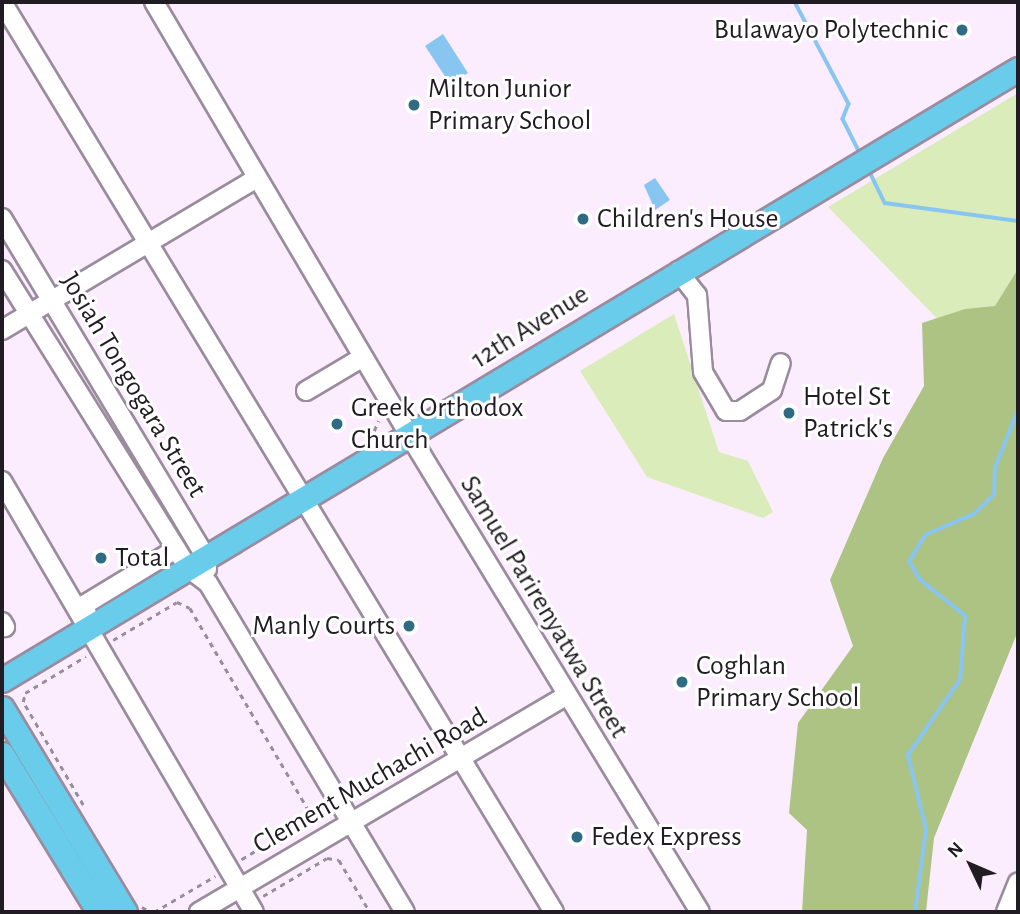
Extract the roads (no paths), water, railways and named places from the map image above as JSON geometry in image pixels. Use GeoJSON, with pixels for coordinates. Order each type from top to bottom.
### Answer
{"type":"FeatureCollection","features":[{"type":"Feature","properties":{"kind":"main road","name":"12th Avenue"},"geometry":{"type":"LineString","coordinates":[[2,680],[93,634],[137,587],[302,499],[410,436],[678,271],[1018,69]]}},
{"type":"Feature","properties":{"kind":"main road"},"geometry":{"type":"LineString","coordinates":[[2,708],[131,906]]}},
{"type":"Feature","properties":{"kind":"main road"},"geometry":{"type":"LineString","coordinates":[[2,754],[99,912]]}},
{"type":"Feature","properties":{"kind":"street"},"geometry":{"type":"LineString","coordinates":[[2,2],[554,912]]}},
{"type":"Feature","properties":{"kind":"street","name":"Samuel Parirenyatwa Street"},"geometry":{"type":"LineString","coordinates":[[154,2],[363,358],[700,912]]}},
{"type":"Feature","properties":{"kind":"street"},"geometry":{"type":"LineString","coordinates":[[2,330],[257,178]]}},
{"type":"Feature","properties":{"kind":"street","name":"Josiah Tongogara Street"},"geometry":{"type":"LineString","coordinates":[[2,218],[51,301],[190,558]]}},
{"type":"Feature","properties":{"kind":"street","name":"Josiah Tongogara Street"},"geometry":{"type":"LineString","coordinates":[[2,270],[28,315],[208,583],[405,912]]}},
{"type":"Feature","properties":{"kind":"street"},"geometry":{"type":"LineString","coordinates":[[678,271],[697,295],[703,372],[726,411],[740,411],[772,390],[781,363]]}},
{"type":"Feature","properties":{"kind":"street"},"geometry":{"type":"LineString","coordinates":[[306,391],[363,358]]}},
{"type":"Feature","properties":{"kind":"street"},"geometry":{"type":"LineString","coordinates":[[2,481],[248,901]]}},
{"type":"Feature","properties":{"kind":"street","name":"Clement Muchachi Road"},"geometry":{"type":"LineString","coordinates":[[199,912],[248,901],[350,822],[567,695]]}},
{"type":"Feature","properties":{"kind":"street"},"geometry":{"type":"LineString","coordinates":[[1006,912],[1018,882]]}},
{"type":"Feature","properties":{"kind":"water"},"geometry":{"type":"Polygon","coordinates":[[[443,34],[468,73],[450,84],[425,46],[443,34]]]}},
{"type":"Feature","properties":{"kind":"water"},"geometry":{"type":"Polygon","coordinates":[[[655,178],[670,200],[655,210],[644,185],[655,178]]]}},
{"type":"Feature","properties":{"kind":"waterway"},"geometry":{"type":"LineString","coordinates":[[795,2],[849,104],[843,119],[861,155]]}},
{"type":"Feature","properties":{"kind":"waterway"},"geometry":{"type":"LineString","coordinates":[[868,168],[885,203],[1018,221]]}},
{"type":"Feature","properties":{"kind":"waterway"},"geometry":{"type":"LineString","coordinates":[[915,912],[926,830],[908,755],[960,680],[965,616],[920,580],[909,562],[925,535],[974,514],[994,495],[995,468],[1018,410]]}},
{"type":"Feature","properties":{"kind":"place","name":"Bulawayo Polytechnic"},"geometry":{"type":"Point","coordinates":[962,30]}},
{"type":"Feature","properties":{"kind":"place","name":"Milton Junior Primary School"},"geometry":{"type":"Point","coordinates":[414,105]}},
{"type":"Feature","properties":{"kind":"place","name":"Children's House"},"geometry":{"type":"Point","coordinates":[583,219]}},
{"type":"Feature","properties":{"kind":"place","name":"Hotel St Patrick's"},"geometry":{"type":"Point","coordinates":[789,413]}},
{"type":"Feature","properties":{"kind":"place","name":"Greek Orthodox Church"},"geometry":{"type":"Point","coordinates":[337,424]}},
{"type":"Feature","properties":{"kind":"place","name":"Total"},"geometry":{"type":"Point","coordinates":[101,558]}},
{"type":"Feature","properties":{"kind":"place","name":"Manly Courts"},"geometry":{"type":"Point","coordinates":[409,626]}},
{"type":"Feature","properties":{"kind":"place","name":"Coghlan Primary School"},"geometry":{"type":"Point","coordinates":[682,682]}},
{"type":"Feature","properties":{"kind":"place","name":"Fedex Express"},"geometry":{"type":"Point","coordinates":[577,837]}}]}
